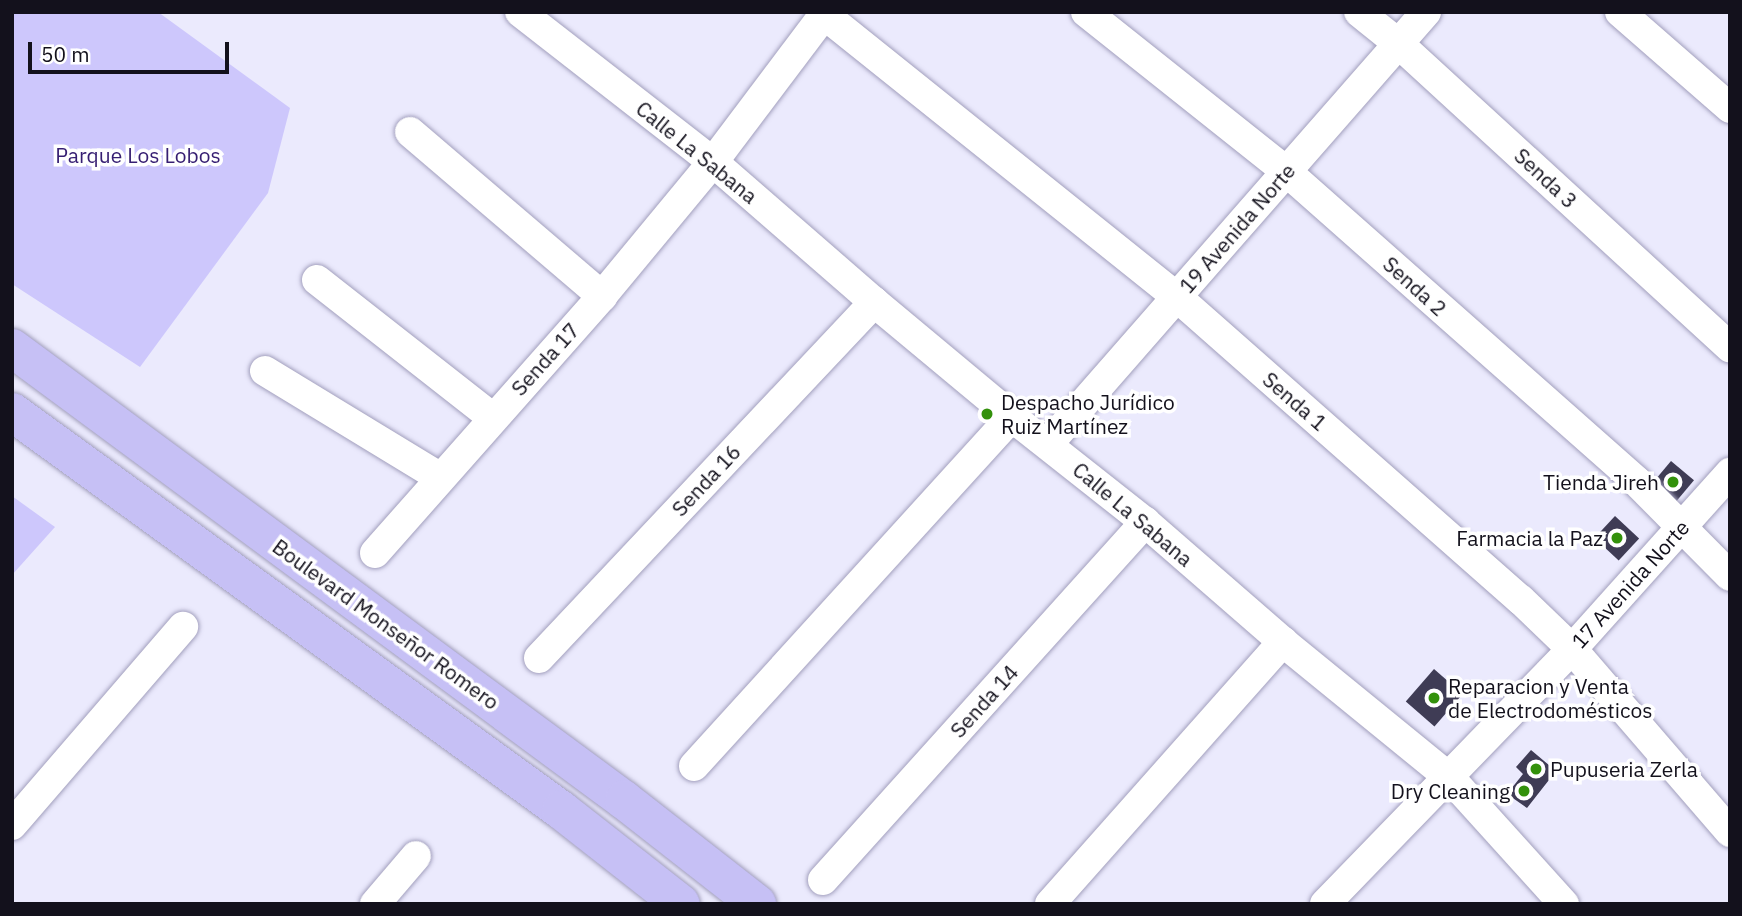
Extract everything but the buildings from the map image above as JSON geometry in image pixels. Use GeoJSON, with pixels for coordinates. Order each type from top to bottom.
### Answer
{"type":"FeatureCollection","features":[{"type":"Feature","properties":{"kind":"highway","name":"Boulevard Monseñor Romero"},"geometry":{"type":"LineString","coordinates":[[12,348],[624,800],[757,904]]}},
{"type":"Feature","properties":{"kind":"highway"},"geometry":{"type":"LineString","coordinates":[[12,412],[561,810],[681,904]]}},
{"type":"Feature","properties":{"kind":"street","name":"Calle La Sabana"},"geometry":{"type":"LineString","coordinates":[[520,12],[713,162],[874,302],[1012,417],[1145,522],[1283,642],[1450,778],[1564,904]]}},
{"type":"Feature","properties":{"kind":"street","name":"Senda 2"},"geometry":{"type":"LineString","coordinates":[[1086,12],[1287,172],[1683,526],[1730,576]]}},
{"type":"Feature","properties":{"kind":"street","name":"Senda 3"},"geometry":{"type":"LineString","coordinates":[[1359,12],[1399,44],[1730,347]]}},
{"type":"Feature","properties":{"kind":"street","name":"19 Avenida Norte"},"geometry":{"type":"LineString","coordinates":[[1048,444],[1426,12]]}},
{"type":"Feature","properties":{"kind":"street"},"geometry":{"type":"LineString","coordinates":[[1620,12],[1730,108]]}},
{"type":"Feature","properties":{"kind":"street","name":"Senda 17"},"geometry":{"type":"LineString","coordinates":[[375,553],[439,477],[602,296],[713,162],[824,13]]}},
{"type":"Feature","properties":{"kind":"street","name":"Senda 1"},"geometry":{"type":"LineString","coordinates":[[824,13],[1177,297],[1572,649],[1730,832]]}},
{"type":"Feature","properties":{"kind":"street"},"geometry":{"type":"LineString","coordinates":[[410,132],[602,296]]}},
{"type":"Feature","properties":{"kind":"street"},"geometry":{"type":"LineString","coordinates":[[317,280],[492,417]]}},
{"type":"Feature","properties":{"kind":"street","name":"Senda 16"},"geometry":{"type":"LineString","coordinates":[[539,657],[874,302]]}},
{"type":"Feature","properties":{"kind":"street"},"geometry":{"type":"LineString","coordinates":[[265,370],[439,477]]}},
{"type":"Feature","properties":{"kind":"street"},"geometry":{"type":"LineString","coordinates":[[694,766],[1012,417]]}},
{"type":"Feature","properties":{"kind":"street","name":"17 Avenida Norte"},"geometry":{"type":"LineString","coordinates":[[1325,904],[1450,778],[1572,649],[1730,473]]}},
{"type":"Feature","properties":{"kind":"street","name":"Senda 14"},"geometry":{"type":"LineString","coordinates":[[823,880],[1145,522]]}},
{"type":"Feature","properties":{"kind":"street"},"geometry":{"type":"LineString","coordinates":[[12,825],[183,627]]}},
{"type":"Feature","properties":{"kind":"street"},"geometry":{"type":"LineString","coordinates":[[1050,904],[1283,642]]}},
{"type":"Feature","properties":{"kind":"street"},"geometry":{"type":"LineString","coordinates":[[375,904],[416,856]]}},
{"type":"Feature","properties":{"kind":"green space","name":"Parque Los Lobos"},"geometry":{"type":"Polygon","coordinates":[[[12,12],[158,12],[290,108],[268,193],[140,367],[12,284],[12,12]]]}},
{"type":"Feature","properties":{"kind":"green space"},"geometry":{"type":"Polygon","coordinates":[[[12,496],[55,527],[12,575],[12,496]]]}},
{"type":"Feature","properties":{"kind":"place","name":"Despacho Jurídico Ruiz Martínez"},"geometry":{"type":"Point","coordinates":[987,414]}},
{"type":"Feature","properties":{"kind":"place","name":"Tienda Jireh"},"geometry":{"type":"Point","coordinates":[1673,482]}},
{"type":"Feature","properties":{"kind":"place","name":"Farmacia la Paz"},"geometry":{"type":"Point","coordinates":[1617,538]}},
{"type":"Feature","properties":{"kind":"place","name":"Reparacion y Venta de Electrodomésticos"},"geometry":{"type":"Point","coordinates":[1434,698]}},
{"type":"Feature","properties":{"kind":"place","name":"Pupuseria Zerla"},"geometry":{"type":"Point","coordinates":[1536,769]}},
{"type":"Feature","properties":{"kind":"place","name":"Dry Cleaning"},"geometry":{"type":"Point","coordinates":[1524,791]}}]}
